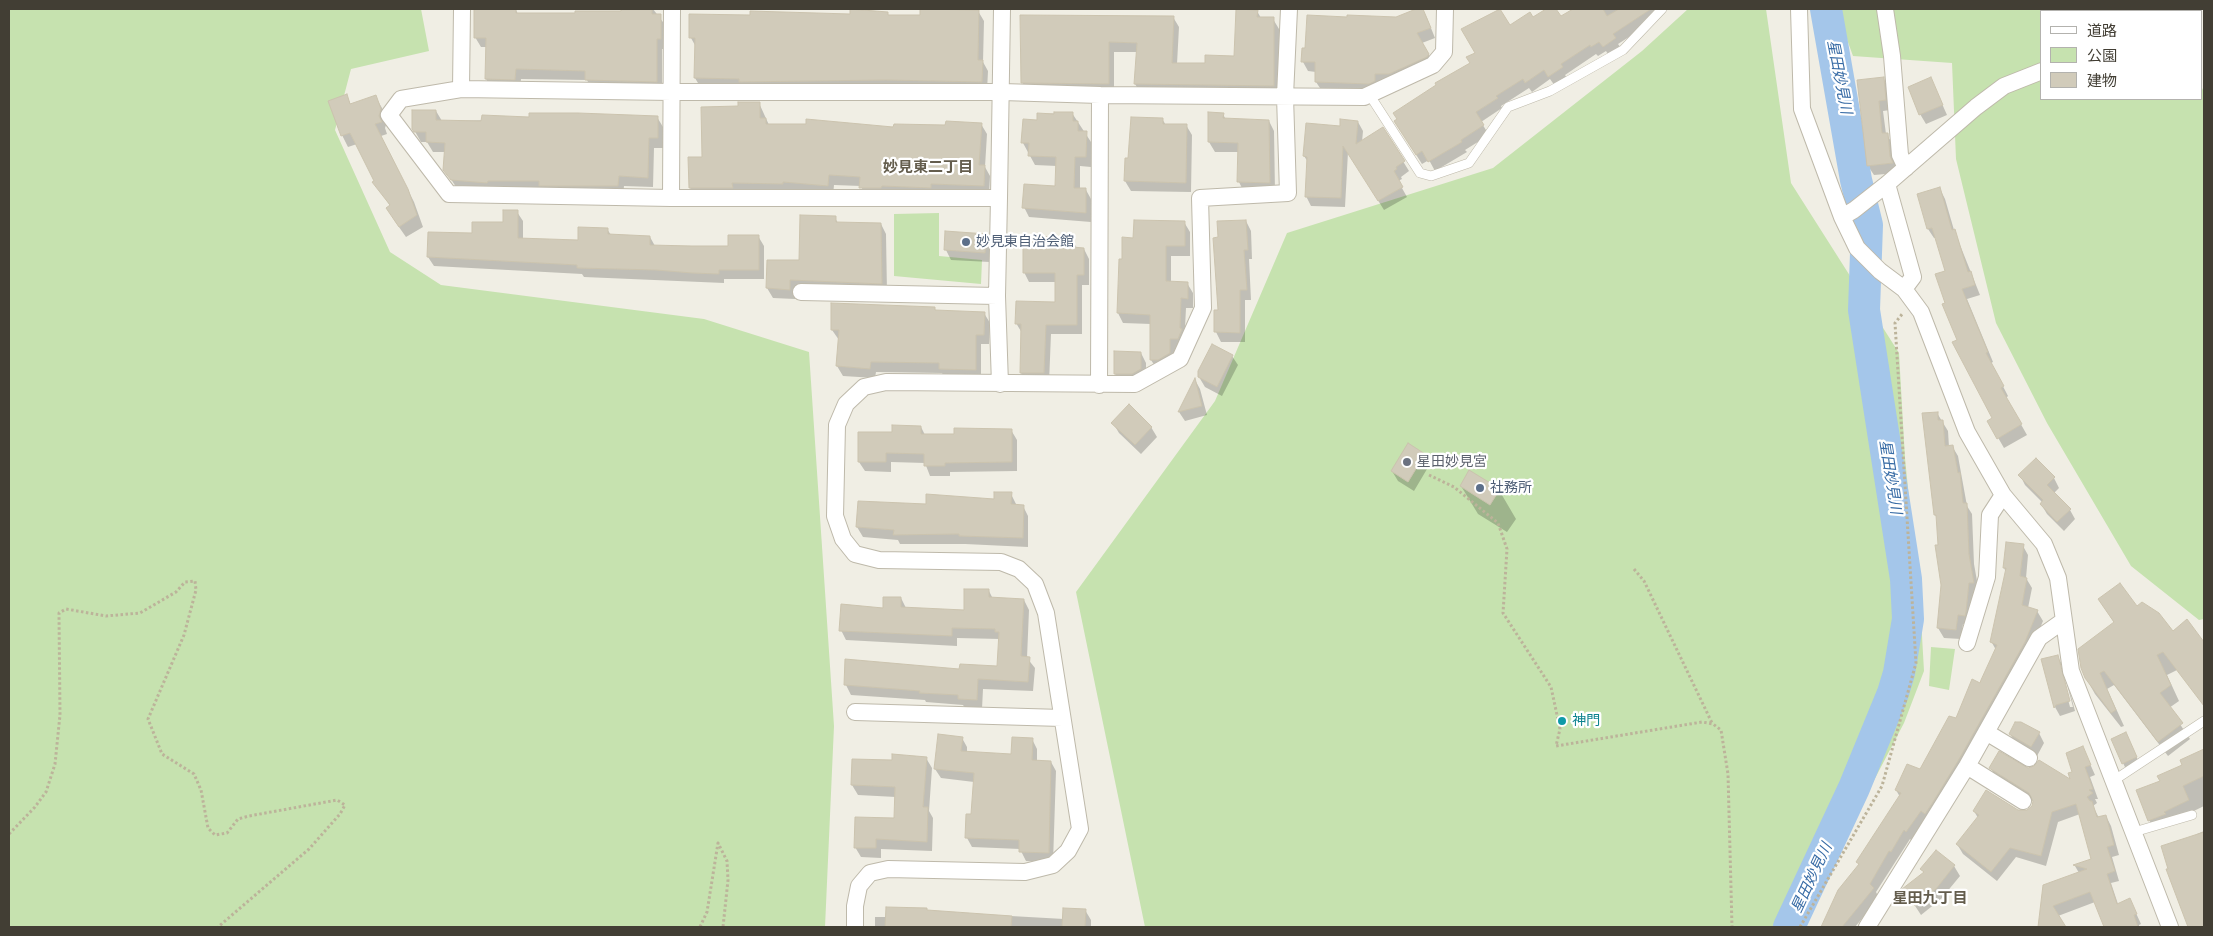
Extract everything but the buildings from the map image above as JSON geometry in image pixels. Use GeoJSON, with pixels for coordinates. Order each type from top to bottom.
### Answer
{"type":"FeatureCollection","features":[{"type":"Feature","properties":{"kind":"street"},"geometry":{"type":"LineString","coordinates":[[462,9],[462,89]]}},
{"type":"Feature","properties":{"kind":"street"},"geometry":{"type":"LineString","coordinates":[[671,198],[672,9]]}},
{"type":"Feature","properties":{"kind":"street"},"geometry":{"type":"LineString","coordinates":[[1000,384],[997,296],[1002,9]]}},
{"type":"Feature","properties":{"kind":"street"},"geometry":{"type":"LineString","coordinates":[[855,927],[855,906],[859,886],[870,873],[888,869],[1025,872],[1053,865],[1068,851],[1080,830],[1046,613],[1035,584],[1019,569],[1001,562],[879,560],[855,554],[843,539],[835,516],[837,425],[846,404],[864,387],[886,382],[1135,384],[1180,359],[1203,308],[1200,198],[1288,193],[1285,96],[1289,9]]}},
{"type":"Feature","properties":{"kind":"street"},"geometry":{"type":"LineString","coordinates":[[999,198],[671,198],[450,194],[389,115],[401,99],[462,89],[672,92],[1002,92],[1100,95],[1364,97],[1433,64],[1444,52],[1445,9]]}},
{"type":"Feature","properties":{"kind":"street"},"geometry":{"type":"LineString","coordinates":[[1799,9],[1802,109],[1848,214],[1857,248],[1908,295],[1921,312],[1968,432],[2003,495],[2044,544],[2058,578],[2071,671],[2170,927]]}},
{"type":"Feature","properties":{"kind":"street"},"geometry":{"type":"LineString","coordinates":[[1885,9],[1892,56],[1900,155],[1906,168]]}},
{"type":"Feature","properties":{"kind":"street"},"geometry":{"type":"LineString","coordinates":[[1848,214],[1887,184],[1976,107],[2004,86],[2040,72]]}},
{"type":"Feature","properties":{"kind":"street"},"geometry":{"type":"LineString","coordinates":[[1100,95],[1100,385]]}},
{"type":"Feature","properties":{"kind":"street"},"geometry":{"type":"LineString","coordinates":[[1887,184],[1913,277],[1908,295]]}},
{"type":"Feature","properties":{"kind":"street"},"geometry":{"type":"LineString","coordinates":[[801,292],[997,296]]}},
{"type":"Feature","properties":{"kind":"street"},"geometry":{"type":"LineString","coordinates":[[1967,643],[1987,577],[1990,515],[2003,495]]}},
{"type":"Feature","properties":{"kind":"street"},"geometry":{"type":"LineString","coordinates":[[1866,927],[1967,766],[2039,638],[2063,621]]}},
{"type":"Feature","properties":{"kind":"street"},"geometry":{"type":"LineString","coordinates":[[855,712],[1062,718]]}},
{"type":"Feature","properties":{"kind":"street"},"geometry":{"type":"LineString","coordinates":[[1986,732],[2029,758]]}},
{"type":"Feature","properties":{"kind":"street"},"geometry":{"type":"LineString","coordinates":[[1967,766],[2022,801]]}},
{"type":"Feature","properties":{"kind":"lane"},"geometry":{"type":"LineString","coordinates":[[1369,94],[1420,173],[1431,176],[1469,163],[1508,107],[1550,91],[1623,50],[1662,9]]}},
{"type":"Feature","properties":{"kind":"lane"},"geometry":{"type":"LineString","coordinates":[[2113,781],[2204,721]]}},
{"type":"Feature","properties":{"kind":"lane"},"geometry":{"type":"LineString","coordinates":[[2134,832],[2192,815]]}},
{"type":"Feature","properties":{"kind":"path"},"geometry":{"type":"LineString","coordinates":[[1800,927],[1882,786],[1916,663],[1895,323],[1908,295]]}},
{"type":"Feature","properties":{"kind":"path"},"geometry":{"type":"LineString","coordinates":[[1428,475],[1454,488],[1498,523],[1507,549],[1503,613],[1551,687],[1560,729],[1556,746],[1702,722],[1713,724],[1721,730],[1728,774],[1732,927]]}},
{"type":"Feature","properties":{"kind":"path"},"geometry":{"type":"LineString","coordinates":[[1634,569],[1644,581],[1713,724]]}},
{"type":"Feature","properties":{"kind":"path"},"geometry":{"type":"LineString","coordinates":[[9,834],[35,807],[46,792],[54,764],[60,715],[59,613],[66,609],[106,616],[140,613],[176,592],[185,582],[195,581],[196,590],[184,635],[148,719],[162,754],[194,774],[201,790],[208,828],[215,835],[227,833],[238,819],[249,816],[337,800],[345,805],[340,814],[309,849],[218,927]]}},
{"type":"Feature","properties":{"kind":"path"},"geometry":{"type":"LineString","coordinates":[[700,927],[707,912],[718,843],[727,861],[728,880],[723,927]]}},
{"type":"Feature","properties":{"kind":"green space"},"geometry":{"type":"Polygon","coordinates":[[[9,9],[421,9],[429,51],[351,69],[335,130],[390,252],[441,285],[704,319],[809,352],[834,726],[825,927],[9,927],[9,9]]]}},
{"type":"Feature","properties":{"kind":"green space"},"geometry":{"type":"Polygon","coordinates":[[[1688,9],[1766,9],[1791,183],[1899,353],[1905,458],[1921,618],[1924,671],[1904,723],[1804,914],[1802,927],[1145,927],[1076,592],[1215,401],[1287,233],[1493,168],[1642,51],[1688,9]]]}},
{"type":"Feature","properties":{"kind":"green space"},"geometry":{"type":"Polygon","coordinates":[[[1836,9],[2149,9],[2040,10],[2040,100],[2203,100],[2203,90],[2204,619],[2199,620],[2131,566],[2047,423],[1996,323],[1956,159],[1952,63],[1853,56],[1836,9]]]}},
{"type":"Feature","properties":{"kind":"green space"},"geometry":{"type":"Polygon","coordinates":[[[939,213],[939,256],[982,260],[981,284],[894,276],[894,214],[939,213]]]}},
{"type":"Feature","properties":{"kind":"green space"},"geometry":{"type":"Polygon","coordinates":[[[1931,647],[1955,649],[1949,690],[1929,686],[1931,647]]]}},
{"type":"Feature","properties":{"kind":"waterway","name":"星田妙見川"},"geometry":{"type":"LineString","coordinates":[[1789,927],[1854,788],[1893,693],[1899,673],[1908,619],[1906,579],[1864,310],[1867,225],[1856,180],[1826,9]]}},
{"type":"Feature","properties":{"kind":"place","name":"妙見東自治会館"},"geometry":{"type":"Point","coordinates":[966,242]}},
{"type":"Feature","properties":{"kind":"place","name":"星田妙見宮"},"geometry":{"type":"Point","coordinates":[1407,462]}},
{"type":"Feature","properties":{"kind":"place","name":"社務所"},"geometry":{"type":"Point","coordinates":[1480,488]}},
{"type":"Feature","properties":{"kind":"place","name":"神門"},"geometry":{"type":"Point","coordinates":[1562,721]}},
{"type":"Feature","properties":{"kind":"district","name":"妙見東二丁目"},"geometry":{"type":"Point","coordinates":[928,168]}},
{"type":"Feature","properties":{"kind":"district","name":"星田九丁目"},"geometry":{"type":"Point","coordinates":[1930,899]}}]}
